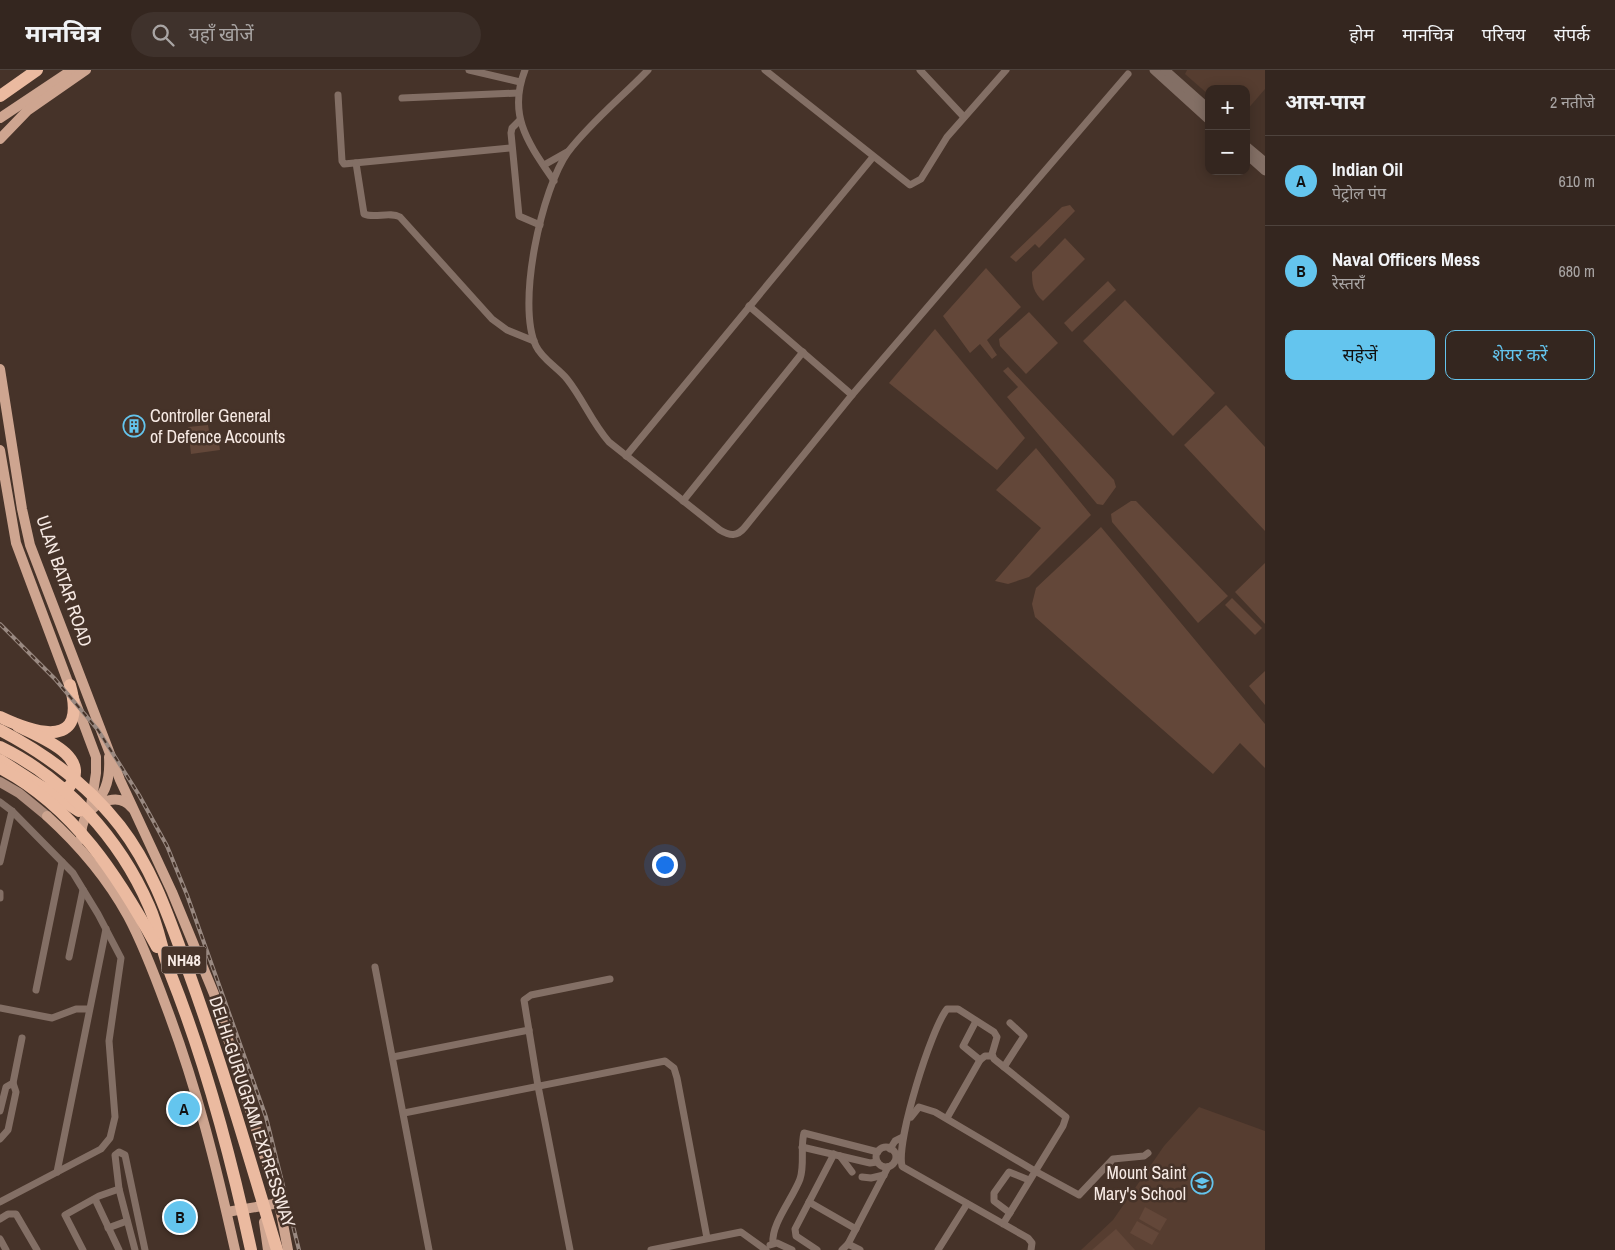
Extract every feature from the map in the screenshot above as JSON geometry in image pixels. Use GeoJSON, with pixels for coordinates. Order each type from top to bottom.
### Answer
{"type":"FeatureCollection","features":[{"type":"Feature","properties":{"kind":"highway"},"geometry":{"type":"LineString","coordinates":[[0,96],[37,70]]}},
{"type":"Feature","properties":{"kind":"highway"},"geometry":{"type":"LineString","coordinates":[[18,726],[48,733],[64,728],[72,718],[75,708],[70,685]]}},
{"type":"Feature","properties":{"kind":"highway"},"geometry":{"type":"LineString","coordinates":[[0,717],[57,748],[75,764],[76,777],[69,787],[55,791],[41,786]]}},
{"type":"Feature","properties":{"kind":"highway","name":"DELHI-GURUGRAM EXPRESSWAY"},"geometry":{"type":"LineString","coordinates":[[0,730],[38,752],[82,785],[119,825],[150,874],[165,908],[211,1033],[277,1250]]}},
{"type":"Feature","properties":{"kind":"highway","name":"DELHI-GURUGRAM EXPRESSWAY"},"geometry":{"type":"LineString","coordinates":[[0,747],[52,780],[102,829],[128,865],[147,900],[156,923],[167,965],[195,1037],[241,1203],[251,1250]]}},
{"type":"Feature","properties":{"kind":"highway"},"geometry":{"type":"LineString","coordinates":[[0,760],[41,786],[85,808]]}},
{"type":"Feature","properties":{"kind":"highway"},"geometry":{"type":"LineString","coordinates":[[0,768],[40,793],[85,836],[128,894],[167,965]]}},
{"type":"Feature","properties":{"kind":"main road"},"geometry":{"type":"LineString","coordinates":[[0,129],[72,70]]}},
{"type":"Feature","properties":{"kind":"main road"},"geometry":{"type":"LineString","coordinates":[[0,118],[15,115],[86,70]]}},
{"type":"Feature","properties":{"kind":"main road"},"geometry":{"type":"LineString","coordinates":[[0,113],[15,115]]}},
{"type":"Feature","properties":{"kind":"main road"},"geometry":{"type":"LineString","coordinates":[[0,140],[15,115]]}},
{"type":"Feature","properties":{"kind":"main road","name":"ULAN BATAR ROAD"},"geometry":{"type":"LineString","coordinates":[[0,369],[22,509],[30,545],[105,741]]}},
{"type":"Feature","properties":{"kind":"main road","name":"ULAN BATAR ROAD"},"geometry":{"type":"LineString","coordinates":[[0,450],[16,543],[92,743],[97,764],[85,808]]}},
{"type":"Feature","properties":{"kind":"main road"},"geometry":{"type":"LineString","coordinates":[[47,816],[85,808],[100,796],[108,776],[109,756],[105,741]]}},
{"type":"Feature","properties":{"kind":"main road"},"geometry":{"type":"LineString","coordinates":[[105,741],[214,994],[279,1203],[288,1250]]}},
{"type":"Feature","properties":{"kind":"main road"},"geometry":{"type":"LineString","coordinates":[[0,782],[19,793],[47,816],[85,854],[128,916],[156,978],[187,1064],[201,1109],[227,1212],[234,1250]]}},
{"type":"Feature","properties":{"kind":"main road"},"geometry":{"type":"LineString","coordinates":[[85,854],[81,839],[81,829],[87,815],[98,805],[109,799],[120,800],[130,805],[136,813]]}},
{"type":"Feature","properties":{"kind":"main road"},"geometry":{"type":"LineString","coordinates":[[142,948],[146,931],[160,920],[174,918],[188,930]]}},
{"type":"Feature","properties":{"kind":"main road"},"geometry":{"type":"LineString","coordinates":[[259,1189],[268,1250]]}},
{"type":"Feature","properties":{"kind":"main road"},"geometry":{"type":"LineString","coordinates":[[227,1212],[279,1203]]}},
{"type":"Feature","properties":{"kind":"street"},"geometry":{"type":"LineString","coordinates":[[469,70],[520,82]]}},
{"type":"Feature","properties":{"kind":"street"},"geometry":{"type":"LineString","coordinates":[[525,70],[518,93],[520,120],[530,146],[554,181]]}},
{"type":"Feature","properties":{"kind":"street"},"geometry":{"type":"LineString","coordinates":[[648,70],[590,127],[569,152],[554,181],[540,225],[529,291],[534,341],[539,351],[573,387],[601,433],[626,456],[720,530],[735,535],[745,527],[852,395],[1128,74]]}},
{"type":"Feature","properties":{"kind":"street"},"geometry":{"type":"LineString","coordinates":[[765,70],[906,184],[914,185],[921,179],[941,144],[1006,70]]}},
{"type":"Feature","properties":{"kind":"street"},"geometry":{"type":"LineString","coordinates":[[920,70],[964,116]]}},
{"type":"Feature","properties":{"kind":"street"},"geometry":{"type":"LineString","coordinates":[[1154,70],[1205,116]]}},
{"type":"Feature","properties":{"kind":"street"},"geometry":{"type":"LineString","coordinates":[[1165,70],[1205,105]]}},
{"type":"Feature","properties":{"kind":"street"},"geometry":{"type":"LineString","coordinates":[[402,98],[518,93]]}},
{"type":"Feature","properties":{"kind":"street"},"geometry":{"type":"LineString","coordinates":[[338,95],[342,162],[356,163],[511,148]]}},
{"type":"Feature","properties":{"kind":"street"},"geometry":{"type":"LineString","coordinates":[[520,120],[511,130],[511,148],[519,216],[540,225]]}},
{"type":"Feature","properties":{"kind":"street"},"geometry":{"type":"LineString","coordinates":[[1250,149],[1265,162]]}},
{"type":"Feature","properties":{"kind":"street"},"geometry":{"type":"LineString","coordinates":[[544,166],[569,152]]}},
{"type":"Feature","properties":{"kind":"street"},"geometry":{"type":"LineString","coordinates":[[626,456],[873,157]]}},
{"type":"Feature","properties":{"kind":"street"},"geometry":{"type":"LineString","coordinates":[[1250,158],[1265,171]]}},
{"type":"Feature","properties":{"kind":"street"},"geometry":{"type":"LineString","coordinates":[[356,163],[364,214],[400,217],[492,318],[507,330],[534,341]]}},
{"type":"Feature","properties":{"kind":"street"},"geometry":{"type":"LineString","coordinates":[[749,306],[852,395]]}},
{"type":"Feature","properties":{"kind":"street"},"geometry":{"type":"LineString","coordinates":[[683,501],[803,352]]}},
{"type":"Feature","properties":{"kind":"street"},"geometry":{"type":"LineString","coordinates":[[0,802],[12,811],[62,862],[83,890],[106,929],[122,962],[109,1041],[115,1117],[110,1138],[106,1145],[0,1202]]}},
{"type":"Feature","properties":{"kind":"street"},"geometry":{"type":"LineString","coordinates":[[0,862],[12,811]]}},
{"type":"Feature","properties":{"kind":"street"},"geometry":{"type":"LineString","coordinates":[[36,990],[62,862]]}},
{"type":"Feature","properties":{"kind":"street"},"geometry":{"type":"LineString","coordinates":[[69,957],[83,890]]}},
{"type":"Feature","properties":{"kind":"street"},"geometry":{"type":"LineString","coordinates":[[0,892],[0,898]]}},
{"type":"Feature","properties":{"kind":"street"},"geometry":{"type":"LineString","coordinates":[[57,1172],[106,929]]}},
{"type":"Feature","properties":{"kind":"street"},"geometry":{"type":"LineString","coordinates":[[375,967],[429,1250]]}},
{"type":"Feature","properties":{"kind":"street"},"geometry":{"type":"LineString","coordinates":[[570,1250],[524,1003],[526,996],[610,979]]}},
{"type":"Feature","properties":{"kind":"street"},"geometry":{"type":"LineString","coordinates":[[0,1008],[52,1018],[76,1009],[89,1009]]}},
{"type":"Feature","properties":{"kind":"street"},"geometry":{"type":"LineString","coordinates":[[895,1152],[903,1137],[931,1039],[941,1017],[948,1009],[953,1008],[962,1011],[996,1034],[992,1056]]}},
{"type":"Feature","properties":{"kind":"street"},"geometry":{"type":"LineString","coordinates":[[976,1022],[963,1046],[980,1060]]}},
{"type":"Feature","properties":{"kind":"street"},"geometry":{"type":"LineString","coordinates":[[1004,1067],[1024,1036],[1010,1023]]}},
{"type":"Feature","properties":{"kind":"street"},"geometry":{"type":"LineString","coordinates":[[393,1057],[528,1030]]}},
{"type":"Feature","properties":{"kind":"street"},"geometry":{"type":"LineString","coordinates":[[0,1137],[8,1130],[16,1092],[13,1083],[22,1038]]}},
{"type":"Feature","properties":{"kind":"street"},"geometry":{"type":"LineString","coordinates":[[947,1118],[980,1060],[985,1056],[992,1056],[1066,1117],[1063,1126],[1003,1224]]}},
{"type":"Feature","properties":{"kind":"street"},"geometry":{"type":"LineString","coordinates":[[404,1113],[658,1061],[670,1064],[677,1078],[707,1238]]}},
{"type":"Feature","properties":{"kind":"street"},"geometry":{"type":"LineString","coordinates":[[0,1111],[6,1087],[13,1083]]}},
{"type":"Feature","properties":{"kind":"street"},"geometry":{"type":"LineString","coordinates":[[907,1122],[919,1107],[924,1107],[947,1118],[1079,1195],[1113,1159],[1144,1156],[1148,1153]]}},
{"type":"Feature","properties":{"kind":"street"},"geometry":{"type":"LineString","coordinates":[[651,1250],[740,1232],[766,1250],[773,1243],[774,1229],[799,1181],[804,1133],[878,1152]]}},
{"type":"Feature","properties":{"kind":"street"},"geometry":{"type":"LineString","coordinates":[[842,1250],[848,1244],[884,1175],[895,1165],[895,1141],[903,1137]]}},
{"type":"Feature","properties":{"kind":"street"},"geometry":{"type":"LineString","coordinates":[[106,1145],[125,1155],[145,1250]]}},
{"type":"Feature","properties":{"kind":"street"},"geometry":{"type":"LineString","coordinates":[[802,1147],[870,1163],[877,1162],[895,1165],[1032,1241],[1031,1250]]}},
{"type":"Feature","properties":{"kind":"street"},"geometry":{"type":"LineString","coordinates":[[877,1162],[878,1152],[883,1148],[895,1152]]}},
{"type":"Feature","properties":{"kind":"street"},"geometry":{"type":"LineString","coordinates":[[118,1152],[114,1155],[119,1189],[135,1250]]}},
{"type":"Feature","properties":{"kind":"street"},"geometry":{"type":"LineString","coordinates":[[837,1155],[852,1172]]}},
{"type":"Feature","properties":{"kind":"street"},"geometry":{"type":"LineString","coordinates":[[817,1250],[795,1233],[795,1227],[837,1155]]}},
{"type":"Feature","properties":{"kind":"street"},"geometry":{"type":"LineString","coordinates":[[1010,1213],[994,1201],[994,1193],[1009,1172],[1029,1180]]}},
{"type":"Feature","properties":{"kind":"street"},"geometry":{"type":"LineString","coordinates":[[862,1177],[884,1175]]}},
{"type":"Feature","properties":{"kind":"street"},"geometry":{"type":"LineString","coordinates":[[83,1250],[65,1216],[95,1199],[119,1189]]}},
{"type":"Feature","properties":{"kind":"street"},"geometry":{"type":"LineString","coordinates":[[95,1199],[119,1250]]}},
{"type":"Feature","properties":{"kind":"street"},"geometry":{"type":"LineString","coordinates":[[809,1202],[856,1229]]}},
{"type":"Feature","properties":{"kind":"street"},"geometry":{"type":"LineString","coordinates":[[938,1250],[967,1204]]}},
{"type":"Feature","properties":{"kind":"street"},"geometry":{"type":"LineString","coordinates":[[0,1219],[8,1214],[16,1214],[37,1250]]}},
{"type":"Feature","properties":{"kind":"street"},"geometry":{"type":"LineString","coordinates":[[108,1228],[127,1221]]}},
{"type":"Feature","properties":{"kind":"street"},"geometry":{"type":"LineString","coordinates":[[0,1239],[6,1250]]}},
{"type":"Feature","properties":{"kind":"street"},"geometry":{"type":"LineString","coordinates":[[773,1243],[792,1250]]}},
{"type":"Feature","properties":{"kind":"street"},"geometry":{"type":"LineString","coordinates":[[848,1244],[860,1250]]}},
{"type":"Feature","properties":{"kind":"shaded area"},"geometry":{"type":"Polygon","coordinates":[[[1187,70],[1265,70],[1265,89],[1250,106],[1250,85],[1205,85],[1205,92],[1185,74],[1187,70]]]}},
{"type":"Feature","properties":{"kind":"shaded area"},"geometry":{"type":"Polygon","coordinates":[[[1070,205],[1075,211],[1039,248],[1035,244],[1016,262],[1010,257],[1062,207],[1070,205]]]}},
{"type":"Feature","properties":{"kind":"shaded area"},"geometry":{"type":"Polygon","coordinates":[[[1065,238],[1085,259],[1043,301],[1034,288],[1032,272],[1065,238]]]}},
{"type":"Feature","properties":{"kind":"shaded area"},"geometry":{"type":"Polygon","coordinates":[[[986,268],[1021,307],[987,340],[997,355],[992,359],[980,344],[970,353],[943,316],[986,268]]]}},
{"type":"Feature","properties":{"kind":"shaded area"},"geometry":{"type":"Polygon","coordinates":[[[1108,281],[1116,290],[1072,332],[1064,323],[1108,281]]]}},
{"type":"Feature","properties":{"kind":"shaded area"},"geometry":{"type":"Polygon","coordinates":[[[1125,300],[1215,393],[1173,436],[1083,341],[1125,300]]]}},
{"type":"Feature","properties":{"kind":"shaded area"},"geometry":{"type":"Polygon","coordinates":[[[1029,312],[1058,343],[1026,374],[1000,346],[999,339],[1029,312]]]}},
{"type":"Feature","properties":{"kind":"shaded area"},"geometry":{"type":"Polygon","coordinates":[[[935,329],[1025,438],[997,470],[889,383],[935,329]]]}},
{"type":"Feature","properties":{"kind":"shaded area"},"geometry":{"type":"Polygon","coordinates":[[[1008,367],[1114,480],[1116,487],[1103,505],[1097,504],[1007,397],[1018,387],[1003,371],[1008,367]]]}},
{"type":"Feature","properties":{"kind":"shaded area"},"geometry":{"type":"Polygon","coordinates":[[[1226,405],[1265,447],[1265,531],[1184,445],[1226,405]]]}},
{"type":"Feature","properties":{"kind":"shaded area"},"geometry":{"type":"Polygon","coordinates":[[[208,425],[210,437],[218,437],[220,450],[191,454],[188,427],[208,425]]]}},
{"type":"Feature","properties":{"kind":"shaded area"},"geometry":{"type":"Polygon","coordinates":[[[1036,448],[1091,515],[1029,577],[1008,584],[995,581],[1041,528],[996,490],[1036,448]]]}},
{"type":"Feature","properties":{"kind":"shaded area"},"geometry":{"type":"Polygon","coordinates":[[[1131,501],[1136,501],[1228,596],[1198,623],[1112,522],[1111,514],[1131,501]]]}},
{"type":"Feature","properties":{"kind":"shaded area"},"geometry":{"type":"Polygon","coordinates":[[[1101,527],[1265,724],[1265,768],[1240,743],[1213,774],[1035,617],[1032,604],[1036,588],[1101,527]]]}},
{"type":"Feature","properties":{"kind":"shaded area"},"geometry":{"type":"Polygon","coordinates":[[[1265,563],[1265,624],[1235,592],[1265,563]]]}},
{"type":"Feature","properties":{"kind":"shaded area"},"geometry":{"type":"Polygon","coordinates":[[[1232,598],[1262,628],[1255,635],[1225,605],[1232,598]]]}},
{"type":"Feature","properties":{"kind":"shaded area"},"geometry":{"type":"Polygon","coordinates":[[[1265,671],[1265,705],[1249,686],[1265,671]]]}},
{"type":"Feature","properties":{"kind":"shaded area","name":"Mount Saint Mary's School"},"geometry":{"type":"Polygon","coordinates":[[[1199,1107],[1265,1131],[1265,1250],[1081,1250],[1113,1220],[1164,1146],[1199,1107]]]}},
{"type":"Feature","properties":{"kind":"shaded area"},"geometry":{"type":"Polygon","coordinates":[[[1145,1207],[1167,1219],[1160,1231],[1139,1219],[1145,1207]]]}},
{"type":"Feature","properties":{"kind":"shaded area"},"geometry":{"type":"Polygon","coordinates":[[[1137,1221],[1159,1233],[1152,1245],[1130,1233],[1137,1221]]]}},
{"type":"Feature","properties":{"kind":"shaded area"},"geometry":{"type":"Polygon","coordinates":[[[1116,1229],[1135,1250],[1092,1250],[1116,1229]]]}},
{"type":"Feature","properties":{"kind":"railway"},"geometry":{"type":"LineString","coordinates":[[0,624],[55,679],[98,730],[139,795],[167,846],[187,895],[266,1117],[299,1250]]}},
{"type":"Feature","properties":{"kind":"place","name":"Controller General of Defence Accounts"},"geometry":{"type":"Point","coordinates":[134,426]}},
{"type":"Feature","properties":{"kind":"place","name":"Indian Oil"},"geometry":{"type":"Point","coordinates":[184,1109]}},
{"type":"Feature","properties":{"kind":"place","name":"Mount Saint Mary's School"},"geometry":{"type":"Point","coordinates":[1202,1183]}},
{"type":"Feature","properties":{"kind":"place","name":"Naval Officers Mess"},"geometry":{"type":"Point","coordinates":[180,1217]}}]}
